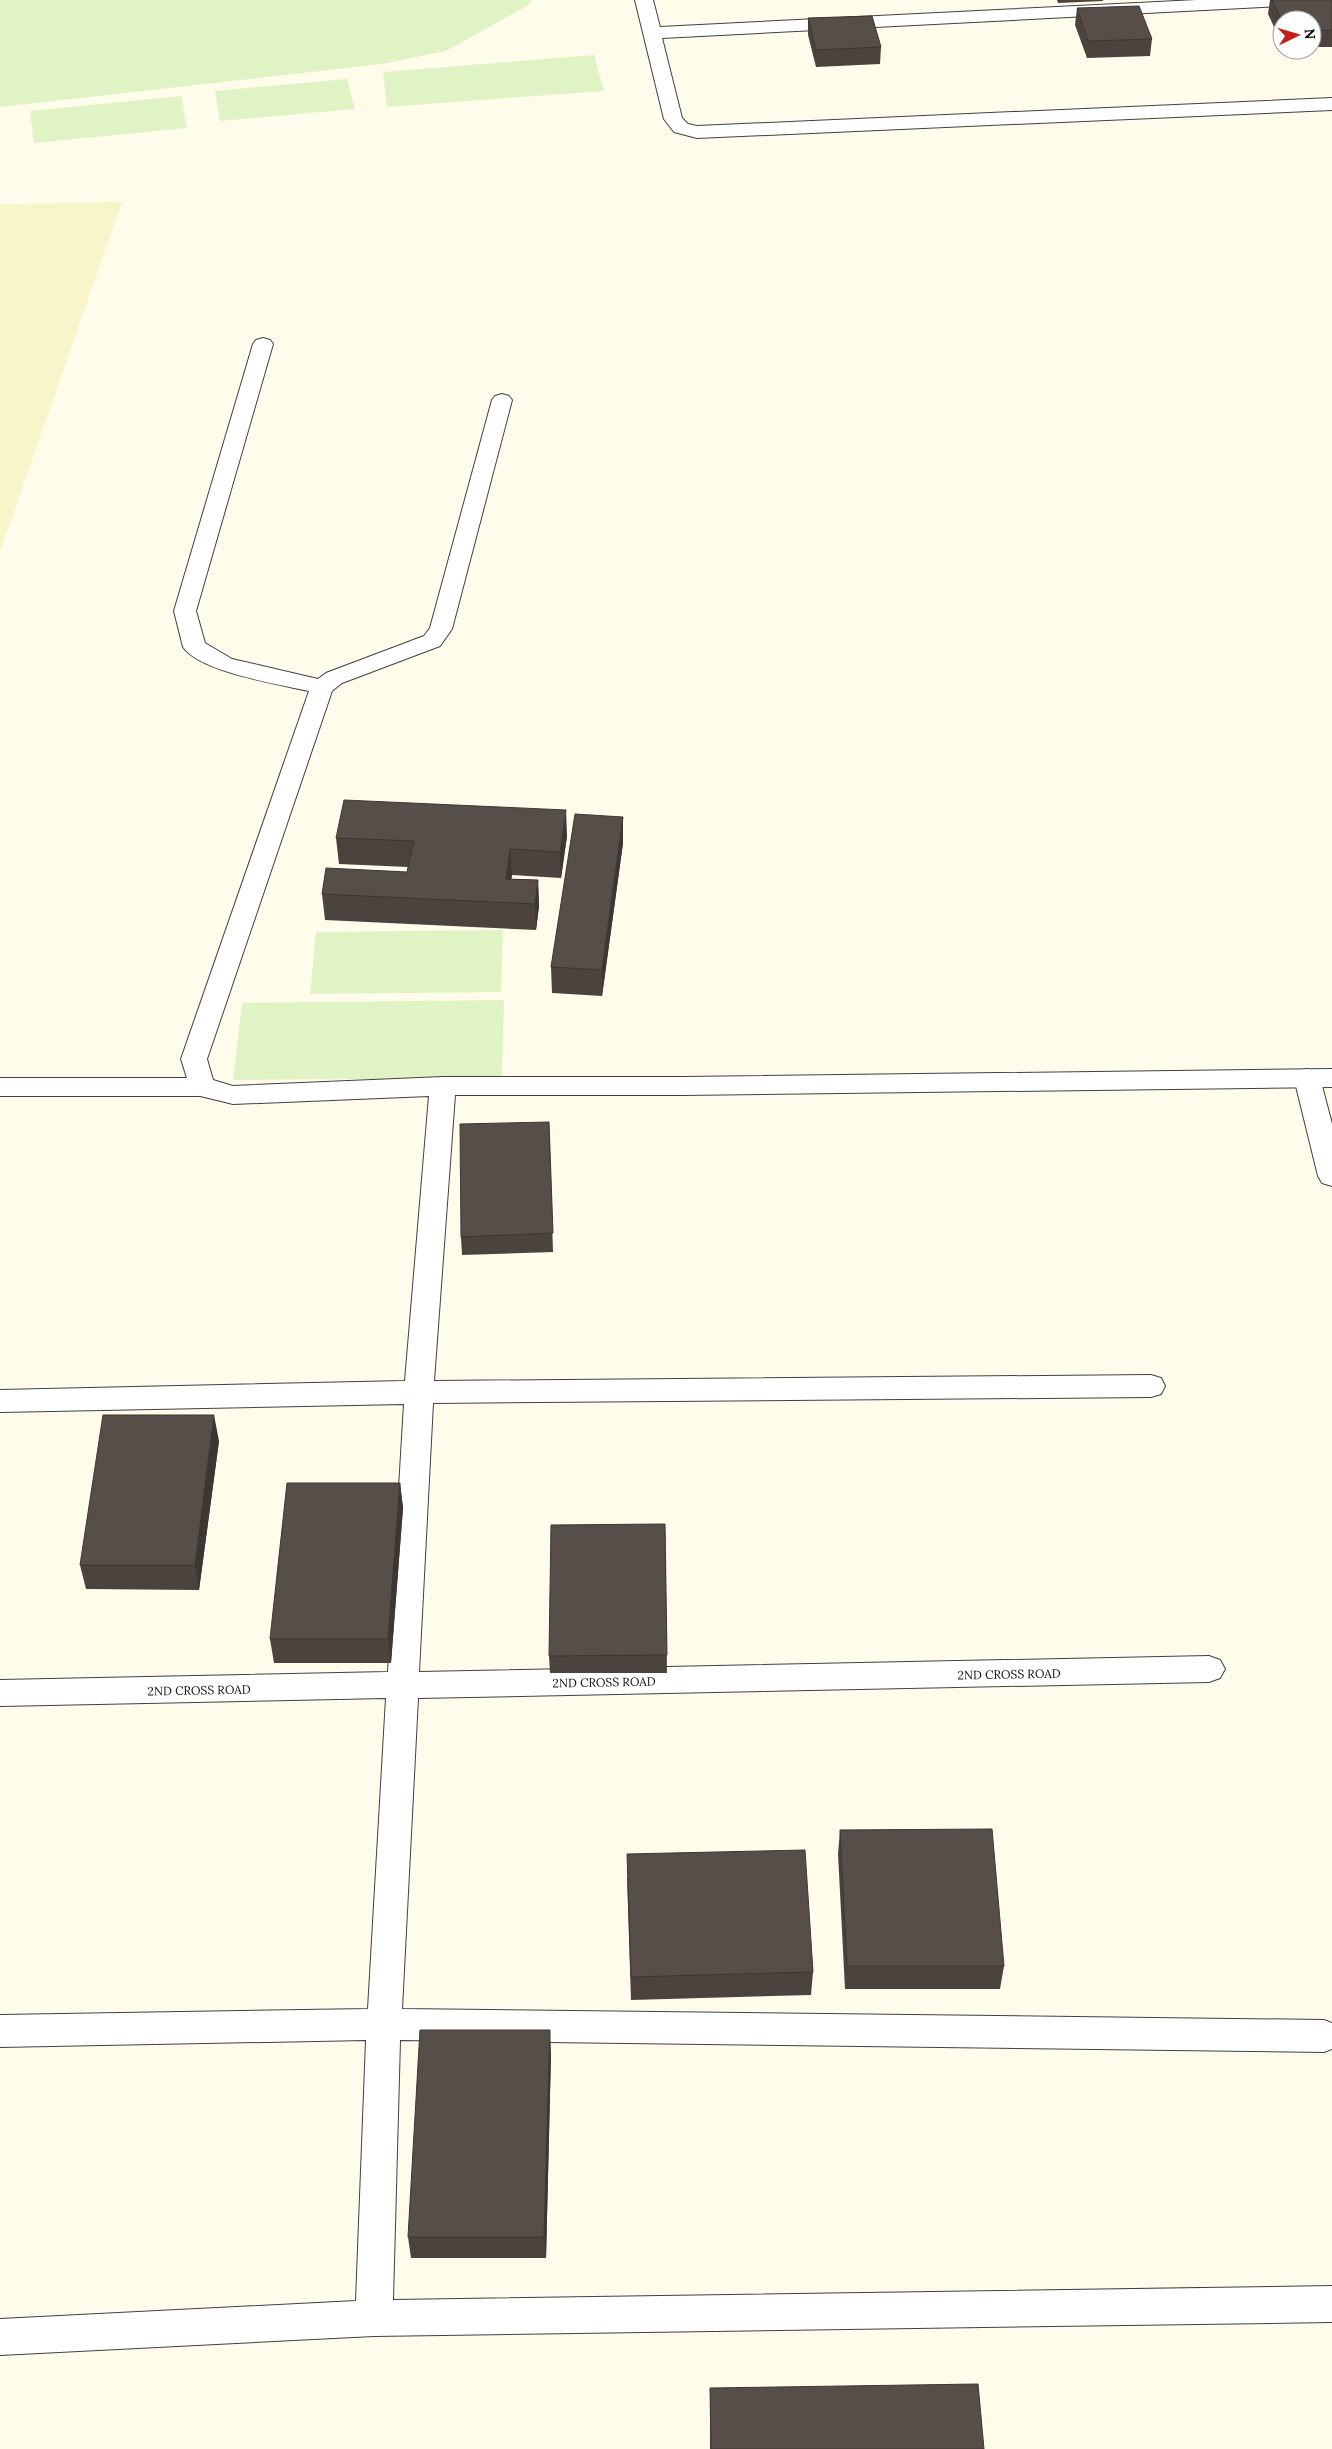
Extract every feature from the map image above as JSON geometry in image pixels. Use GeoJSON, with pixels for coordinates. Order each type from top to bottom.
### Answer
{"type":"FeatureCollection","features":[{"type":"Feature","properties":{"kind":"street"},"geometry":{"type":"LineString","coordinates":[[644,0],[673,119],[682,128],[697,132],[1332,104]]}},
{"type":"Feature","properties":{"kind":"street"},"geometry":{"type":"LineString","coordinates":[[651,34],[1302,0]]}},
{"type":"Feature","properties":{"kind":"street"},"geometry":{"type":"LineString","coordinates":[[263,344],[185,611],[194,647],[224,664],[322,687]]}},
{"type":"Feature","properties":{"kind":"street"},"geometry":{"type":"LineString","coordinates":[[201,1088],[194,1059],[322,687],[334,678],[432,641],[441,629],[502,400]]}},
{"type":"Feature","properties":{"kind":"street"},"geometry":{"type":"LineString","coordinates":[[0,1087],[201,1088],[233,1095],[444,1086],[683,1086],[1320,1078],[1332,1176]]}},
{"type":"Feature","properties":{"kind":"street"},"geometry":{"type":"LineString","coordinates":[[374,2318],[384,2024],[419,1392],[444,1086]]}},
{"type":"Feature","properties":{"kind":"street"},"geometry":{"type":"LineString","coordinates":[[0,1401],[419,1392],[1151,1386]]}},
{"type":"Feature","properties":{"kind":"street","name":"2ND CROSS ROAD"},"geometry":{"type":"LineString","coordinates":[[0,1693],[404,1687],[1209,1669]]}},
{"type":"Feature","properties":{"kind":"street"},"geometry":{"type":"LineString","coordinates":[[0,2031],[384,2024],[1324,2036]]}},
{"type":"Feature","properties":{"kind":"street"},"geometry":{"type":"LineString","coordinates":[[0,2337],[374,2318],[1332,2304]]}},
{"type":"Feature","properties":{"kind":"green space"},"geometry":{"type":"Polygon","coordinates":[[[0,0],[532,0],[527,6],[446,51],[382,64],[0,107],[0,0]]]}},
{"type":"Feature","properties":{"kind":"green space"},"geometry":{"type":"Polygon","coordinates":[[[594,55],[604,91],[387,107],[383,72],[594,55]]]}},
{"type":"Feature","properties":{"kind":"green space"},"geometry":{"type":"Polygon","coordinates":[[[347,79],[355,109],[220,121],[215,91],[347,79]]]}},
{"type":"Feature","properties":{"kind":"green space"},"geometry":{"type":"Polygon","coordinates":[[[181,96],[187,128],[34,143],[30,111],[181,96]]]}},
{"type":"Feature","properties":{"kind":"green space"},"geometry":{"type":"Polygon","coordinates":[[[122,202],[0,552],[0,204],[122,202]]]}},
{"type":"Feature","properties":{"kind":"green space"},"geometry":{"type":"Polygon","coordinates":[[[503,930],[501,992],[310,994],[316,932],[503,930]]]}},
{"type":"Feature","properties":{"kind":"green space"},"geometry":{"type":"Polygon","coordinates":[[[504,1000],[502,1078],[233,1080],[242,1003],[504,1000]]]}},
{"type":"Feature","properties":{"kind":"building"},"geometry":{"type":"Polygon","coordinates":[[[1272,0],[1332,0],[1332,30],[1322,30],[1322,10],[1277,10],[1272,0]]]}},
{"type":"Feature","properties":{"kind":"building"},"geometry":{"type":"Polygon","coordinates":[[[1139,6],[1152,39],[1088,41],[1077,8],[1139,6]]]}},
{"type":"Feature","properties":{"kind":"building"},"geometry":{"type":"Polygon","coordinates":[[[872,16],[881,47],[816,50],[808,18],[872,16]]]}},
{"type":"Feature","properties":{"kind":"building"},"geometry":{"type":"Polygon","coordinates":[[[344,800],[566,810],[560,852],[510,849],[506,879],[538,880],[535,904],[322,894],[326,868],[407,872],[414,841],[336,838],[344,800]]]}},
{"type":"Feature","properties":{"kind":"building"},"geometry":{"type":"Polygon","coordinates":[[[575,814],[623,817],[602,970],[551,967],[575,814]]]}},
{"type":"Feature","properties":{"kind":"building"},"geometry":{"type":"Polygon","coordinates":[[[549,1122],[553,1233],[461,1237],[460,1124],[549,1122]]]}},
{"type":"Feature","properties":{"kind":"building"},"geometry":{"type":"Polygon","coordinates":[[[103,1415],[214,1415],[195,1565],[80,1565],[103,1415]]]}},
{"type":"Feature","properties":{"kind":"building"},"geometry":{"type":"Polygon","coordinates":[[[287,1483],[400,1483],[388,1639],[270,1639],[287,1483]]]}},
{"type":"Feature","properties":{"kind":"building"},"geometry":{"type":"Polygon","coordinates":[[[665,1524],[667,1655],[549,1656],[551,1525],[665,1524]]]}},
{"type":"Feature","properties":{"kind":"building"},"geometry":{"type":"Polygon","coordinates":[[[992,1829],[1004,1966],[847,1966],[840,1830],[992,1829]]]}},
{"type":"Feature","properties":{"kind":"building"},"geometry":{"type":"Polygon","coordinates":[[[805,1850],[813,1972],[631,1977],[627,1854],[805,1850]]]}},
{"type":"Feature","properties":{"kind":"building"},"geometry":{"type":"Polygon","coordinates":[[[420,2030],[550,2030],[544,2237],[408,2237],[420,2030]]]}},
{"type":"Feature","properties":{"kind":"building"},"geometry":{"type":"Polygon","coordinates":[[[978,2384],[984,2449],[711,2449],[710,2388],[978,2384]]]}}]}
